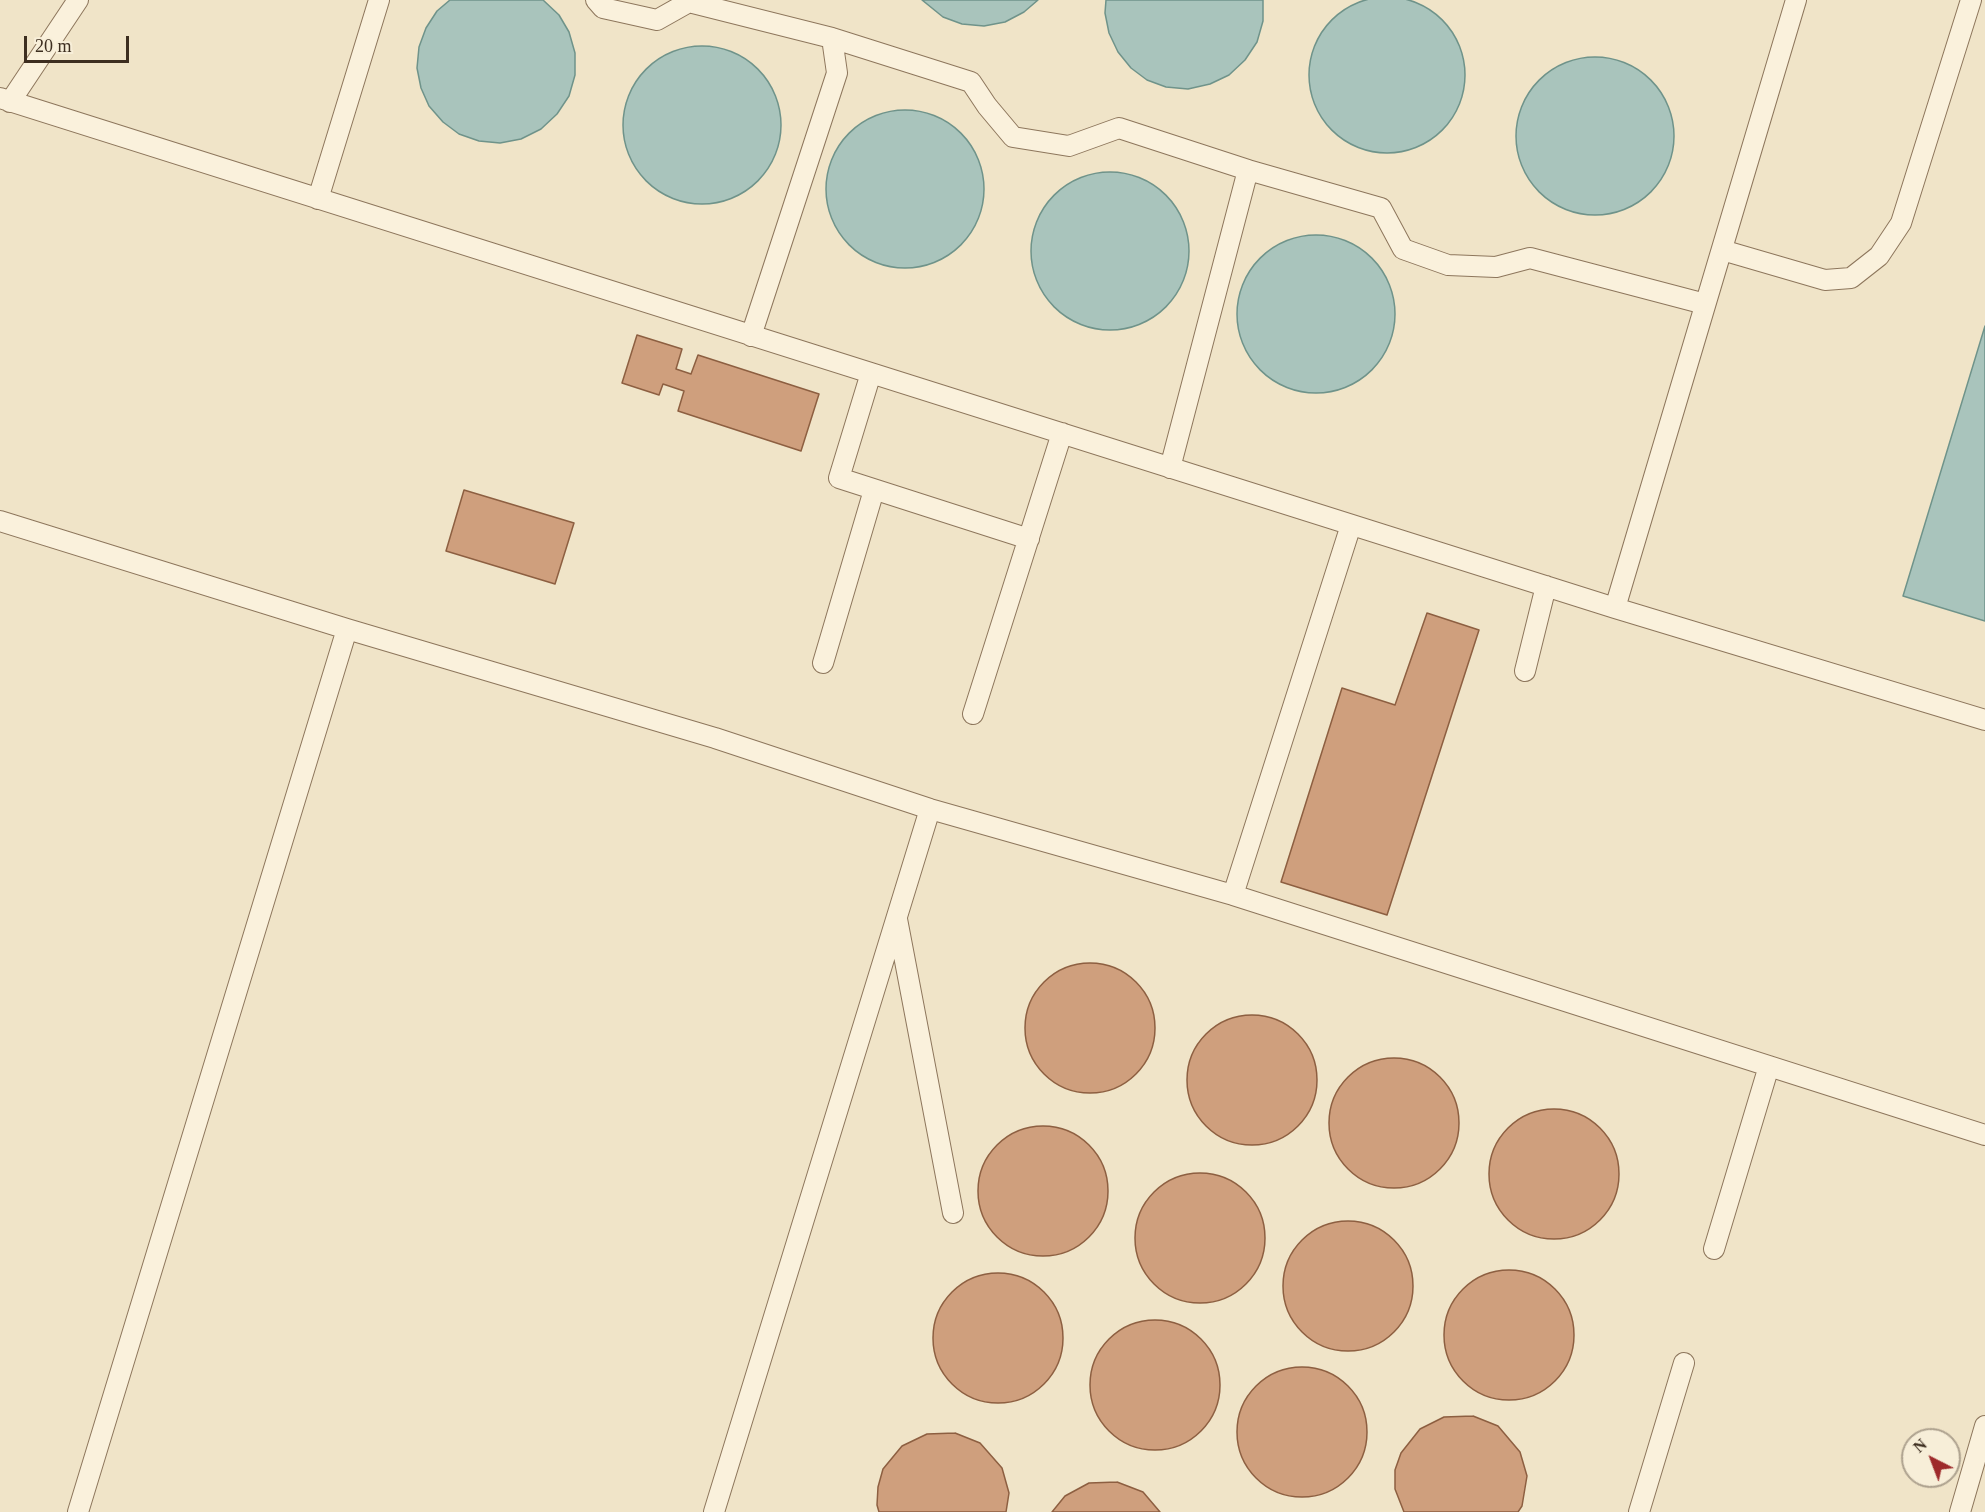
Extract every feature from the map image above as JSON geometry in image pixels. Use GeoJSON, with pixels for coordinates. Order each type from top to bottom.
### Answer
{"type":"FeatureCollection","features":[{"type":"Feature","properties":{"kind":"lane"},"geometry":{"type":"LineString","coordinates":[[78,0],[5,100],[1615,608],[1985,720]]}},
{"type":"Feature","properties":{"kind":"lane"},"geometry":{"type":"LineString","coordinates":[[318,198],[379,0]]}},
{"type":"Feature","properties":{"kind":"lane"},"geometry":{"type":"LineString","coordinates":[[596,0],[603,8],[657,20],[689,2],[832,38],[970,82],[1012,136],[1069,146],[1119,128],[1248,170],[1381,208],[1403,249],[1449,265],[1496,267],[1530,258],[1706,304]]}},
{"type":"Feature","properties":{"kind":"lane"},"geometry":{"type":"LineString","coordinates":[[1615,608],[1796,0]]}},
{"type":"Feature","properties":{"kind":"lane"},"geometry":{"type":"LineString","coordinates":[[1722,250],[1825,280],[1851,278],[1879,256],[1901,223],[1971,0]]}},
{"type":"Feature","properties":{"kind":"lane"},"geometry":{"type":"LineString","coordinates":[[752,336],[837,74],[832,38]]}},
{"type":"Feature","properties":{"kind":"lane"},"geometry":{"type":"LineString","coordinates":[[1170,468],[1248,170]]}},
{"type":"Feature","properties":{"kind":"lane"},"geometry":{"type":"LineString","coordinates":[[871,373],[839,478],[1029,539]]}},
{"type":"Feature","properties":{"kind":"lane"},"geometry":{"type":"LineString","coordinates":[[973,714],[1062,433]]}},
{"type":"Feature","properties":{"kind":"lane"},"geometry":{"type":"LineString","coordinates":[[823,663],[874,490]]}},
{"type":"Feature","properties":{"kind":"lane"},"geometry":{"type":"LineString","coordinates":[[0,521],[347,629],[715,738],[930,809],[1233,895],[1985,1135]]}},
{"type":"Feature","properties":{"kind":"lane"},"geometry":{"type":"LineString","coordinates":[[1233,895],[1352,525]]}},
{"type":"Feature","properties":{"kind":"lane"},"geometry":{"type":"LineString","coordinates":[[1525,671],[1546,586]]}},
{"type":"Feature","properties":{"kind":"lane"},"geometry":{"type":"LineString","coordinates":[[78,1512],[347,629]]}},
{"type":"Feature","properties":{"kind":"lane"},"geometry":{"type":"LineString","coordinates":[[714,1512],[930,809]]}},
{"type":"Feature","properties":{"kind":"lane"},"geometry":{"type":"LineString","coordinates":[[897,916],[953,1213]]}},
{"type":"Feature","properties":{"kind":"lane"},"geometry":{"type":"LineString","coordinates":[[1714,1249],[1768,1066]]}},
{"type":"Feature","properties":{"kind":"lane"},"geometry":{"type":"LineString","coordinates":[[1638,1512],[1684,1363]]}},
{"type":"Feature","properties":{"kind":"lane"},"geometry":{"type":"LineString","coordinates":[[1959,1512],[1985,1426]]}},
{"type":"Feature","properties":{"kind":"water"},"geometry":{"type":"Polygon","coordinates":[[[1387,-3],[1417,2],[1443,19],[1460,45],[1465,75],[1460,105],[1443,131],[1417,148],[1387,153],[1357,148],[1331,131],[1314,105],[1309,75],[1314,45],[1331,19],[1357,2],[1387,-3]]]}},
{"type":"Feature","properties":{"kind":"water"},"geometry":{"type":"Polygon","coordinates":[[[450,0],[543,0],[559,15],[569,32],[575,53],[575,75],[569,96],[557,114],[541,129],[521,139],[500,143],[479,141],[459,134],[443,122],[429,106],[421,88],[417,68],[419,47],[426,28],[437,11],[450,0]]]}},
{"type":"Feature","properties":{"kind":"water"},"geometry":{"type":"Polygon","coordinates":[[[922,0],[1038,0],[1024,12],[1005,22],[984,26],[962,24],[943,17],[922,0]]]}},
{"type":"Feature","properties":{"kind":"water"},"geometry":{"type":"Polygon","coordinates":[[[1106,0],[1263,0],[1263,21],[1257,42],[1245,60],[1229,75],[1210,84],[1188,89],[1166,87],[1147,80],[1131,68],[1118,52],[1109,33],[1105,13],[1106,0]]]}},
{"type":"Feature","properties":{"kind":"water"},"geometry":{"type":"Polygon","coordinates":[[[702,46],[732,52],[758,69],[775,95],[781,125],[775,155],[758,181],[732,198],[702,204],[672,198],[646,181],[629,155],[623,125],[629,95],[646,69],[672,52],[702,46]]]}},
{"type":"Feature","properties":{"kind":"water"},"geometry":{"type":"Polygon","coordinates":[[[1595,57],[1625,63],[1639,70],[1651,80],[1661,92],[1668,106],[1674,136],[1668,166],[1661,180],[1651,192],[1639,202],[1625,209],[1595,215],[1565,209],[1551,202],[1539,192],[1529,180],[1522,166],[1516,136],[1522,106],[1529,92],[1539,80],[1551,70],[1565,63],[1595,57]]]}},
{"type":"Feature","properties":{"kind":"water"},"geometry":{"type":"Polygon","coordinates":[[[905,110],[935,116],[949,123],[961,133],[971,145],[978,159],[984,189],[978,219],[971,233],[961,245],[949,255],[935,262],[905,268],[875,262],[861,255],[849,245],[839,233],[832,219],[826,189],[832,159],[839,145],[849,133],[861,123],[875,116],[905,110]]]}},
{"type":"Feature","properties":{"kind":"water"},"geometry":{"type":"Polygon","coordinates":[[[1110,172],[1140,178],[1154,185],[1166,195],[1176,207],[1183,221],[1189,251],[1183,281],[1176,295],[1166,307],[1154,317],[1140,324],[1110,330],[1080,324],[1066,317],[1054,307],[1044,295],[1037,281],[1031,251],[1037,221],[1044,207],[1054,195],[1066,185],[1080,178],[1110,172]]]}},
{"type":"Feature","properties":{"kind":"water"},"geometry":{"type":"Polygon","coordinates":[[[1316,235],[1346,241],[1372,258],[1389,284],[1395,314],[1389,344],[1372,370],[1346,387],[1316,393],[1286,387],[1260,370],[1243,344],[1237,314],[1243,284],[1260,258],[1286,241],[1316,235]]]}},
{"type":"Feature","properties":{"kind":"water"},"geometry":{"type":"Polygon","coordinates":[[[1985,326],[1985,621],[1903,596],[1985,326]]]}},
{"type":"Feature","properties":{"kind":"building"},"geometry":{"type":"Polygon","coordinates":[[[637,335],[682,349],[676,369],[691,374],[698,355],[819,394],[801,451],[678,411],[684,391],[663,384],[659,395],[622,383],[637,335]]]}},
{"type":"Feature","properties":{"kind":"building"},"geometry":{"type":"Polygon","coordinates":[[[464,490],[574,523],[555,584],[446,551],[464,490]]]}},
{"type":"Feature","properties":{"kind":"building"},"geometry":{"type":"Polygon","coordinates":[[[1427,613],[1479,630],[1387,915],[1281,882],[1342,688],[1395,705],[1427,613]]]}},
{"type":"Feature","properties":{"kind":"building"},"geometry":{"type":"Polygon","coordinates":[[[1090,963],[1115,968],[1136,982],[1150,1003],[1155,1028],[1150,1053],[1136,1074],[1115,1088],[1090,1093],[1065,1088],[1044,1074],[1030,1053],[1025,1028],[1030,1003],[1044,982],[1065,968],[1090,963]]]}},
{"type":"Feature","properties":{"kind":"building"},"geometry":{"type":"Polygon","coordinates":[[[1252,1015],[1277,1020],[1298,1034],[1312,1055],[1317,1080],[1312,1105],[1298,1126],[1277,1140],[1252,1145],[1227,1140],[1206,1126],[1192,1105],[1187,1080],[1192,1055],[1206,1034],[1227,1020],[1252,1015]]]}},
{"type":"Feature","properties":{"kind":"building"},"geometry":{"type":"Polygon","coordinates":[[[1394,1058],[1419,1063],[1440,1077],[1454,1098],[1459,1123],[1454,1148],[1440,1169],[1419,1183],[1394,1188],[1369,1183],[1348,1169],[1334,1148],[1329,1123],[1334,1098],[1348,1077],[1369,1063],[1394,1058]]]}},
{"type":"Feature","properties":{"kind":"building"},"geometry":{"type":"Polygon","coordinates":[[[1554,1109],[1579,1114],[1600,1128],[1614,1149],[1619,1174],[1614,1199],[1600,1220],[1579,1234],[1554,1239],[1529,1234],[1508,1220],[1494,1199],[1489,1174],[1494,1149],[1508,1128],[1529,1114],[1554,1109]]]}},
{"type":"Feature","properties":{"kind":"building"},"geometry":{"type":"Polygon","coordinates":[[[1043,1126],[1068,1131],[1089,1145],[1103,1166],[1108,1191],[1103,1216],[1089,1237],[1068,1251],[1043,1256],[1018,1251],[997,1237],[983,1216],[978,1191],[983,1166],[997,1145],[1018,1131],[1043,1126]]]}},
{"type":"Feature","properties":{"kind":"building"},"geometry":{"type":"Polygon","coordinates":[[[1200,1173],[1225,1178],[1246,1192],[1260,1213],[1265,1238],[1260,1263],[1246,1284],[1225,1298],[1200,1303],[1175,1298],[1154,1284],[1140,1263],[1135,1238],[1140,1213],[1154,1192],[1175,1178],[1200,1173]]]}},
{"type":"Feature","properties":{"kind":"building"},"geometry":{"type":"Polygon","coordinates":[[[1348,1221],[1373,1226],[1394,1240],[1408,1261],[1413,1286],[1408,1311],[1394,1332],[1373,1346],[1348,1351],[1323,1346],[1302,1332],[1288,1311],[1283,1286],[1288,1261],[1302,1240],[1323,1226],[1348,1221]]]}},
{"type":"Feature","properties":{"kind":"building"},"geometry":{"type":"Polygon","coordinates":[[[1509,1270],[1534,1275],[1555,1289],[1569,1310],[1574,1335],[1569,1360],[1555,1381],[1534,1395],[1509,1400],[1484,1395],[1463,1381],[1449,1360],[1444,1335],[1449,1310],[1463,1289],[1484,1275],[1509,1270]]]}},
{"type":"Feature","properties":{"kind":"building"},"geometry":{"type":"Polygon","coordinates":[[[998,1273],[1023,1278],[1044,1292],[1058,1313],[1063,1338],[1058,1363],[1044,1384],[1023,1398],[998,1403],[973,1398],[952,1384],[938,1363],[933,1338],[938,1313],[952,1292],[973,1278],[998,1273]]]}},
{"type":"Feature","properties":{"kind":"building"},"geometry":{"type":"Polygon","coordinates":[[[1155,1320],[1180,1325],[1201,1339],[1215,1360],[1220,1385],[1215,1410],[1201,1431],[1180,1445],[1155,1450],[1130,1445],[1109,1431],[1095,1410],[1090,1385],[1095,1360],[1109,1339],[1130,1325],[1155,1320]]]}},
{"type":"Feature","properties":{"kind":"building"},"geometry":{"type":"Polygon","coordinates":[[[1302,1367],[1327,1372],[1348,1386],[1362,1407],[1367,1432],[1362,1457],[1348,1478],[1327,1492],[1302,1497],[1277,1492],[1256,1478],[1242,1457],[1237,1432],[1242,1407],[1256,1386],[1277,1372],[1302,1367]]]}},
{"type":"Feature","properties":{"kind":"building"},"geometry":{"type":"Polygon","coordinates":[[[1473,1416],[1498,1426],[1520,1452],[1527,1476],[1522,1506],[1518,1512],[1404,1512],[1395,1489],[1395,1470],[1401,1453],[1420,1429],[1444,1417],[1473,1416]]]}},
{"type":"Feature","properties":{"kind":"building"},"geometry":{"type":"Polygon","coordinates":[[[955,1433],[980,1443],[1002,1468],[1009,1493],[1006,1512],[879,1512],[878,1487],[883,1469],[902,1446],[927,1434],[955,1433]]]}},
{"type":"Feature","properties":{"kind":"building"},"geometry":{"type":"Polygon","coordinates":[[[1117,1482],[1143,1492],[1160,1512],[1052,1512],[1065,1496],[1089,1483],[1117,1482]]]}}]}
